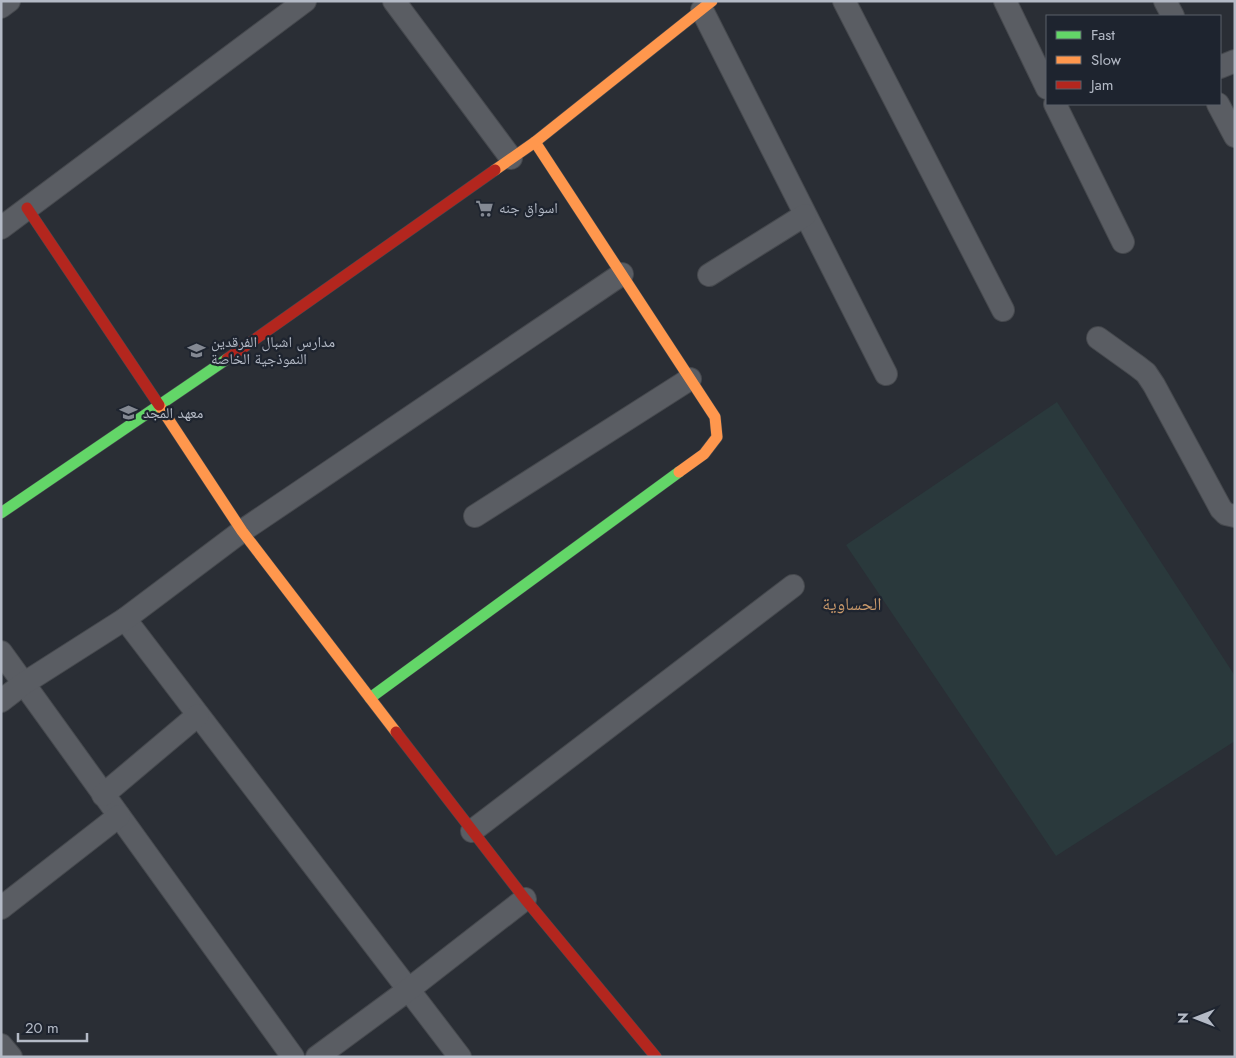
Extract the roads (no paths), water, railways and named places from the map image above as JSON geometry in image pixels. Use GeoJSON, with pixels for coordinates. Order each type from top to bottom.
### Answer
{"type":"FeatureCollection","features":[{"type":"Feature","properties":{"kind":"street"},"geometry":{"type":"LineString","coordinates":[[1,7],[9,1]]}},
{"type":"Feature","properties":{"kind":"street"},"geometry":{"type":"LineString","coordinates":[[1,228],[305,1]]}},
{"type":"Feature","properties":{"kind":"street"},"geometry":{"type":"LineString","coordinates":[[394,1],[511,158]]}},
{"type":"Feature","properties":{"kind":"street"},"geometry":{"type":"LineString","coordinates":[[844,1],[1003,310]]}},
{"type":"Feature","properties":{"kind":"street"},"geometry":{"type":"LineString","coordinates":[[1005,1],[1046,86]]}},
{"type":"Feature","properties":{"kind":"street"},"geometry":{"type":"LineString","coordinates":[[1166,1],[1173,15]]}},
{"type":"Feature","properties":{"kind":"street"},"geometry":{"type":"LineString","coordinates":[[1,513],[160,406],[535,142],[707,6],[805,215],[886,374]]}},
{"type":"Feature","properties":{"kind":"street"},"geometry":{"type":"LineString","coordinates":[[1221,67],[1235,61]]}},
{"type":"Feature","properties":{"kind":"street"},"geometry":{"type":"LineString","coordinates":[[1055,105],[1123,242]]}},
{"type":"Feature","properties":{"kind":"street"},"geometry":{"type":"LineString","coordinates":[[1219,105],[1235,136]]}},
{"type":"Feature","properties":{"kind":"street"},"geometry":{"type":"LineString","coordinates":[[370,698],[704,454],[717,437],[715,417],[535,142]]}},
{"type":"Feature","properties":{"kind":"street"},"geometry":{"type":"LineString","coordinates":[[27,208],[242,531],[525,899],[656,1057]]}},
{"type":"Feature","properties":{"kind":"street"},"geometry":{"type":"LineString","coordinates":[[709,275],[805,215]]}},
{"type":"Feature","properties":{"kind":"street"},"geometry":{"type":"LineString","coordinates":[[1,701],[23,684],[125,619],[242,531],[622,274]]}},
{"type":"Feature","properties":{"kind":"street"},"geometry":{"type":"LineString","coordinates":[[1098,338],[1146,373],[1221,509],[1226,514],[1235,516]]}},
{"type":"Feature","properties":{"kind":"street"},"geometry":{"type":"LineString","coordinates":[[475,516],[690,379]]}},
{"type":"Feature","properties":{"kind":"street"},"geometry":{"type":"LineString","coordinates":[[472,830],[793,586]]}},
{"type":"Feature","properties":{"kind":"street"},"geometry":{"type":"LineString","coordinates":[[125,619],[460,1057]]}},
{"type":"Feature","properties":{"kind":"street"},"geometry":{"type":"LineString","coordinates":[[1,652],[293,1057]]}},
{"type":"Feature","properties":{"kind":"street"},"geometry":{"type":"LineString","coordinates":[[103,795],[198,716]]}},
{"type":"Feature","properties":{"kind":"street"},"geometry":{"type":"LineString","coordinates":[[1,908],[119,816]]}},
{"type":"Feature","properties":{"kind":"street"},"geometry":{"type":"LineString","coordinates":[[317,1057],[408,990],[525,899]]}},
{"type":"Feature","properties":{"kind":"street"},"geometry":{"type":"LineString","coordinates":[[1,1045],[11,1057]]}},
{"type":"Feature","properties":{"kind":"place","name":"اسواق جنه"},"geometry":{"type":"Point","coordinates":[485,208]}},
{"type":"Feature","properties":{"kind":"place","name":"مدارس اشبال الفرقدين النموذجية الخاصة"},"geometry":{"type":"Point","coordinates":[197,351]}},
{"type":"Feature","properties":{"kind":"place","name":"معهد المجد"},"geometry":{"type":"Point","coordinates":[129,413]}},
{"type":"Feature","properties":{"kind":"district","name":"الحساوية"},"geometry":{"type":"Point","coordinates":[852,604]}}]}
